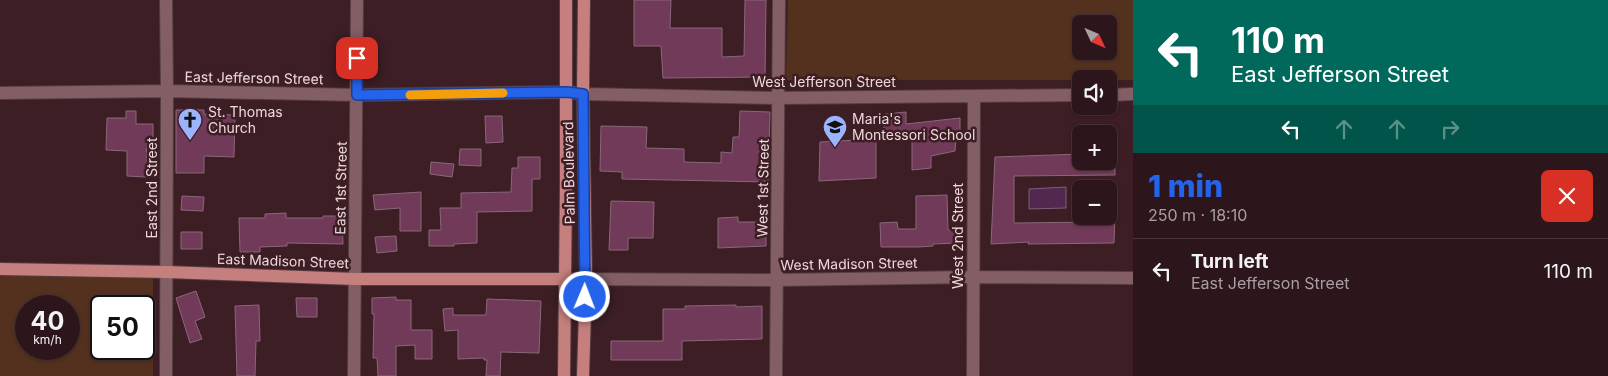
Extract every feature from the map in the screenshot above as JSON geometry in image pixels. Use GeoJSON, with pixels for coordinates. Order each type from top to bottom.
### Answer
{"type":"FeatureCollection","features":[{"type":"Feature","properties":{"kind":"main road","name":"Palm Boulevard"},"geometry":{"type":"LineString","coordinates":[[564,372],[566,0]]}},
{"type":"Feature","properties":{"kind":"main road","name":"Palm Boulevard"},"geometry":{"type":"LineString","coordinates":[[583,372],[586,279],[583,94],[584,0]]}},
{"type":"Feature","properties":{"kind":"main road","name":"East Madison Street"},"geometry":{"type":"LineString","coordinates":[[0,269],[167,272],[355,279],[566,279]]}},
{"type":"Feature","properties":{"kind":"main road"},"geometry":{"type":"LineString","coordinates":[[564,372],[583,372]]}},
{"type":"Feature","properties":{"kind":"street","name":"East 2nd Street"},"geometry":{"type":"LineString","coordinates":[[166,0],[166,376]]}},
{"type":"Feature","properties":{"kind":"street","name":"East 1st Street"},"geometry":{"type":"LineString","coordinates":[[354,376],[357,0]]}},
{"type":"Feature","properties":{"kind":"street","name":"West 1st Street"},"geometry":{"type":"LineString","coordinates":[[776,376],[779,0]]}},
{"type":"Feature","properties":{"kind":"street","name":"East Jefferson Street"},"geometry":{"type":"LineString","coordinates":[[0,93],[167,91],[357,95],[567,92]]}},
{"type":"Feature","properties":{"kind":"street","name":"West Jefferson Street"},"geometry":{"type":"LineString","coordinates":[[567,92],[583,94],[778,98],[1072,95]]}},
{"type":"Feature","properties":{"kind":"street"},"geometry":{"type":"LineString","coordinates":[[1117,95],[1133,94]]}},
{"type":"Feature","properties":{"kind":"street","name":"West 2nd Street"},"geometry":{"type":"LineString","coordinates":[[973,376],[974,96]]}},
{"type":"Feature","properties":{"kind":"street","name":"West Madison Street"},"geometry":{"type":"LineString","coordinates":[[566,279],[1133,278]]}},
{"type":"Feature","properties":{"kind":"shaded area"},"geometry":{"type":"Polygon","coordinates":[[[788,0],[1133,0],[1133,80],[1117,80],[1117,70],[1072,70],[1072,80],[786,80],[788,0]]]}},
{"type":"Feature","properties":{"kind":"shaded area"},"geometry":{"type":"Polygon","coordinates":[[[1066,187],[1066,208],[1029,209],[1029,189],[1066,187]]]}},
{"type":"Feature","properties":{"kind":"shaded area"},"geometry":{"type":"Polygon","coordinates":[[[0,273],[153,274],[153,295],[90,295],[90,360],[153,360],[153,376],[0,376],[0,273]]]}},
{"type":"Feature","properties":{"kind":"building"},"geometry":{"type":"Polygon","coordinates":[[[634,0],[671,0],[670,28],[722,28],[722,57],[744,56],[745,0],[766,0],[765,77],[663,78],[661,46],[634,46],[634,0]]]}},
{"type":"Feature","properties":{"kind":"building"},"geometry":{"type":"Polygon","coordinates":[[[176,110],[204,110],[204,114],[235,115],[234,157],[204,156],[204,173],[176,173],[176,110]]]}},
{"type":"Feature","properties":{"kind":"building"},"geometry":{"type":"Polygon","coordinates":[[[126,111],[136,111],[136,124],[153,124],[153,141],[147,141],[146,177],[127,176],[127,151],[106,150],[107,118],[126,118],[126,111]]]}},
{"type":"Feature","properties":{"kind":"building"},"geometry":{"type":"Polygon","coordinates":[[[740,111],[770,112],[768,182],[622,179],[622,172],[600,171],[601,126],[647,127],[646,148],[684,149],[684,162],[721,163],[721,152],[732,153],[733,137],[739,137],[740,111]]]}},
{"type":"Feature","properties":{"kind":"building"},"geometry":{"type":"Polygon","coordinates":[[[906,112],[906,124],[960,118],[960,138],[956,139],[955,151],[931,156],[931,168],[912,170],[912,134],[883,136],[885,114],[906,112]]]}},
{"type":"Feature","properties":{"kind":"building"},"geometry":{"type":"Polygon","coordinates":[[[485,116],[502,116],[503,142],[486,143],[485,116]]]}},
{"type":"Feature","properties":{"kind":"building"},"geometry":{"type":"Polygon","coordinates":[[[876,139],[876,178],[819,181],[820,142],[876,139]]]}},
{"type":"Feature","properties":{"kind":"building"},"geometry":{"type":"Polygon","coordinates":[[[460,149],[481,149],[481,166],[459,165],[460,149]]]}},
{"type":"Feature","properties":{"kind":"building"},"geometry":{"type":"Polygon","coordinates":[[[1072,154],[1072,170],[1115,170],[1115,175],[1014,176],[1014,223],[1072,222],[1072,225],[1115,225],[1114,243],[1028,244],[1029,242],[991,244],[995,157],[1072,154]]]}},
{"type":"Feature","properties":{"kind":"building"},"geometry":{"type":"Polygon","coordinates":[[[518,157],[540,157],[540,179],[532,179],[532,211],[477,212],[477,243],[454,244],[454,246],[429,246],[429,230],[441,230],[440,208],[461,208],[461,193],[511,192],[512,168],[518,168],[518,157]]]}},
{"type":"Feature","properties":{"kind":"building"},"geometry":{"type":"Polygon","coordinates":[[[431,162],[454,164],[452,177],[430,174],[431,162]]]}},
{"type":"Feature","properties":{"kind":"building"},"geometry":{"type":"Polygon","coordinates":[[[421,192],[421,231],[400,231],[400,208],[375,210],[373,195],[421,192]]]}},
{"type":"Feature","properties":{"kind":"building"},"geometry":{"type":"Polygon","coordinates":[[[947,195],[948,230],[961,230],[960,243],[933,244],[933,246],[919,247],[881,247],[880,223],[897,222],[898,229],[916,229],[916,196],[947,195]]]}},
{"type":"Feature","properties":{"kind":"building"},"geometry":{"type":"Polygon","coordinates":[[[182,196],[204,197],[203,211],[181,210],[182,196]]]}},
{"type":"Feature","properties":{"kind":"building"},"geometry":{"type":"Polygon","coordinates":[[[611,201],[654,202],[653,238],[628,238],[628,250],[609,250],[611,201]]]}},
{"type":"Feature","properties":{"kind":"building"},"geometry":{"type":"Polygon","coordinates":[[[286,213],[286,218],[342,216],[343,244],[287,243],[287,246],[260,247],[260,252],[240,252],[239,218],[265,218],[265,214],[286,213]]]}},
{"type":"Feature","properties":{"kind":"building"},"geometry":{"type":"Polygon","coordinates":[[[738,217],[738,222],[766,222],[766,246],[718,248],[718,218],[738,217]]]}},
{"type":"Feature","properties":{"kind":"building"},"geometry":{"type":"Polygon","coordinates":[[[181,232],[202,232],[202,249],[181,249],[181,232]]]}},
{"type":"Feature","properties":{"kind":"building"},"geometry":{"type":"Polygon","coordinates":[[[396,236],[397,251],[377,253],[375,237],[396,236]]]}},
{"type":"Feature","properties":{"kind":"building"},"geometry":{"type":"Polygon","coordinates":[[[196,291],[205,317],[195,321],[202,339],[190,343],[176,298],[196,291]]]}},
{"type":"Feature","properties":{"kind":"building"},"geometry":{"type":"Polygon","coordinates":[[[396,297],[396,300],[411,300],[411,330],[432,330],[432,359],[415,359],[415,345],[396,346],[396,376],[378,376],[377,358],[373,358],[374,314],[372,314],[372,298],[396,297]]]}},
{"type":"Feature","properties":{"kind":"building"},"geometry":{"type":"Polygon","coordinates":[[[296,298],[317,298],[317,317],[297,317],[296,298]]]}},
{"type":"Feature","properties":{"kind":"building"},"geometry":{"type":"Polygon","coordinates":[[[487,299],[541,301],[539,353],[501,352],[500,376],[486,376],[487,360],[484,360],[484,358],[458,359],[458,330],[445,331],[443,309],[453,308],[453,315],[486,315],[487,299]]]}},
{"type":"Feature","properties":{"kind":"building"},"geometry":{"type":"Polygon","coordinates":[[[259,305],[260,341],[256,341],[255,376],[237,376],[235,306],[259,305]]]}},
{"type":"Feature","properties":{"kind":"building"},"geometry":{"type":"Polygon","coordinates":[[[736,305],[736,307],[762,306],[762,339],[682,341],[682,360],[611,360],[611,341],[663,341],[663,309],[685,309],[685,306],[736,305]]]}},
{"type":"Feature","properties":{"kind":"slow traffic"},"geometry":{"type":"LineString","coordinates":[[410,95],[503,93]]}},
{"type":"Feature","properties":{"kind":"place","name":"St. Thomas Church"},"geometry":{"type":"Point","coordinates":[190,141]}},
{"type":"Feature","properties":{"kind":"place","name":"Maria's Montessori School"},"geometry":{"type":"Point","coordinates":[835,148]}},
{"type":"Feature","properties":{"kind":"route"},"geometry":{"type":"LineString","coordinates":[[357,58],[357,95],[567,92],[583,94],[585,297]]}}]}
